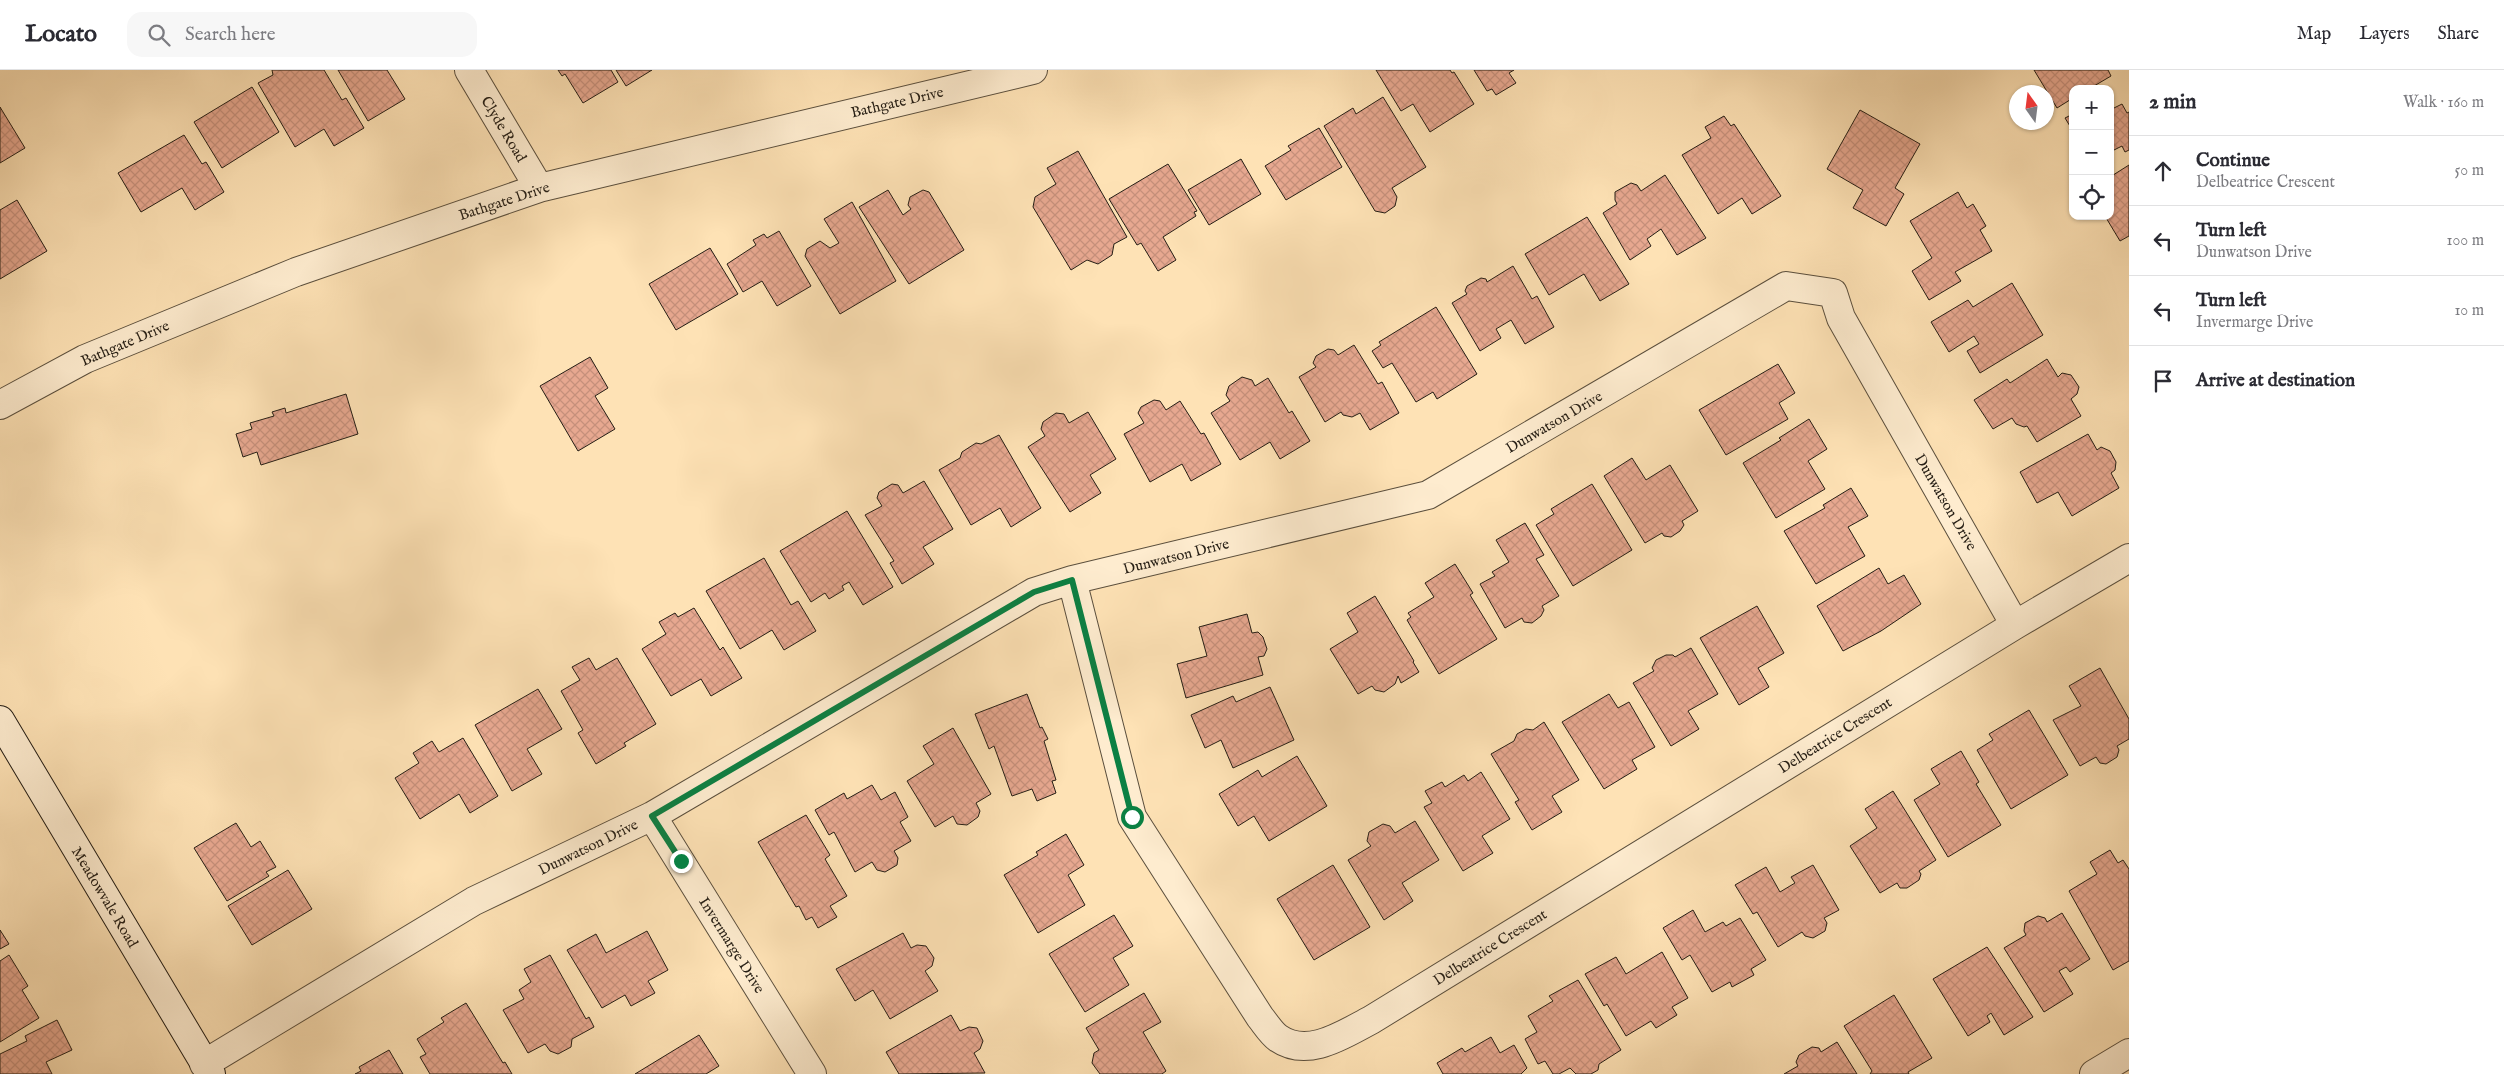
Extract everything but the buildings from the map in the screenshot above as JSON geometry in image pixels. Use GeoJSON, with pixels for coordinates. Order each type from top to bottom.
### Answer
{"type":"FeatureCollection","features":[{"type":"Feature","properties":{"kind":"street","name":"Clyde Road"},"geometry":{"type":"LineString","coordinates":[[469,70],[539,188]]}},
{"type":"Feature","properties":{"kind":"street","name":"Bathgate Drive"},"geometry":{"type":"LineString","coordinates":[[0,405],[85,359],[296,272],[539,188],[1034,70]]}},
{"type":"Feature","properties":{"kind":"street","name":"Dunwatson Drive"},"geometry":{"type":"LineString","coordinates":[[208,1069],[474,901],[652,816],[1034,592],[1072,580],[1428,495],[1786,286],[1834,293],[1841,318],[2016,625]]}},
{"type":"Feature","properties":{"kind":"street","name":"Delbeatrice Crescent"},"geometry":{"type":"LineString","coordinates":[[1072,580],[1132,817],[1260,1017],[1278,1038],[1296,1045],[1313,1046],[1332,1040],[1371,1020],[2016,625],[2129,558]]}},
{"type":"Feature","properties":{"kind":"street","name":"Meadowvale Road"},"geometry":{"type":"LineString","coordinates":[[0,720],[208,1069]]}},
{"type":"Feature","properties":{"kind":"street","name":"Invermarge Drive"},"geometry":{"type":"LineString","coordinates":[[652,816],[812,1074]]}},
{"type":"Feature","properties":{"kind":"street"},"geometry":{"type":"LineString","coordinates":[[2094,1074],[2129,1053]]}},
{"type":"Feature","properties":{"kind":"route"},"geometry":{"type":"LineString","coordinates":[[681,861],[652,816],[1034,592],[1072,580],[1132,817]]}}]}
